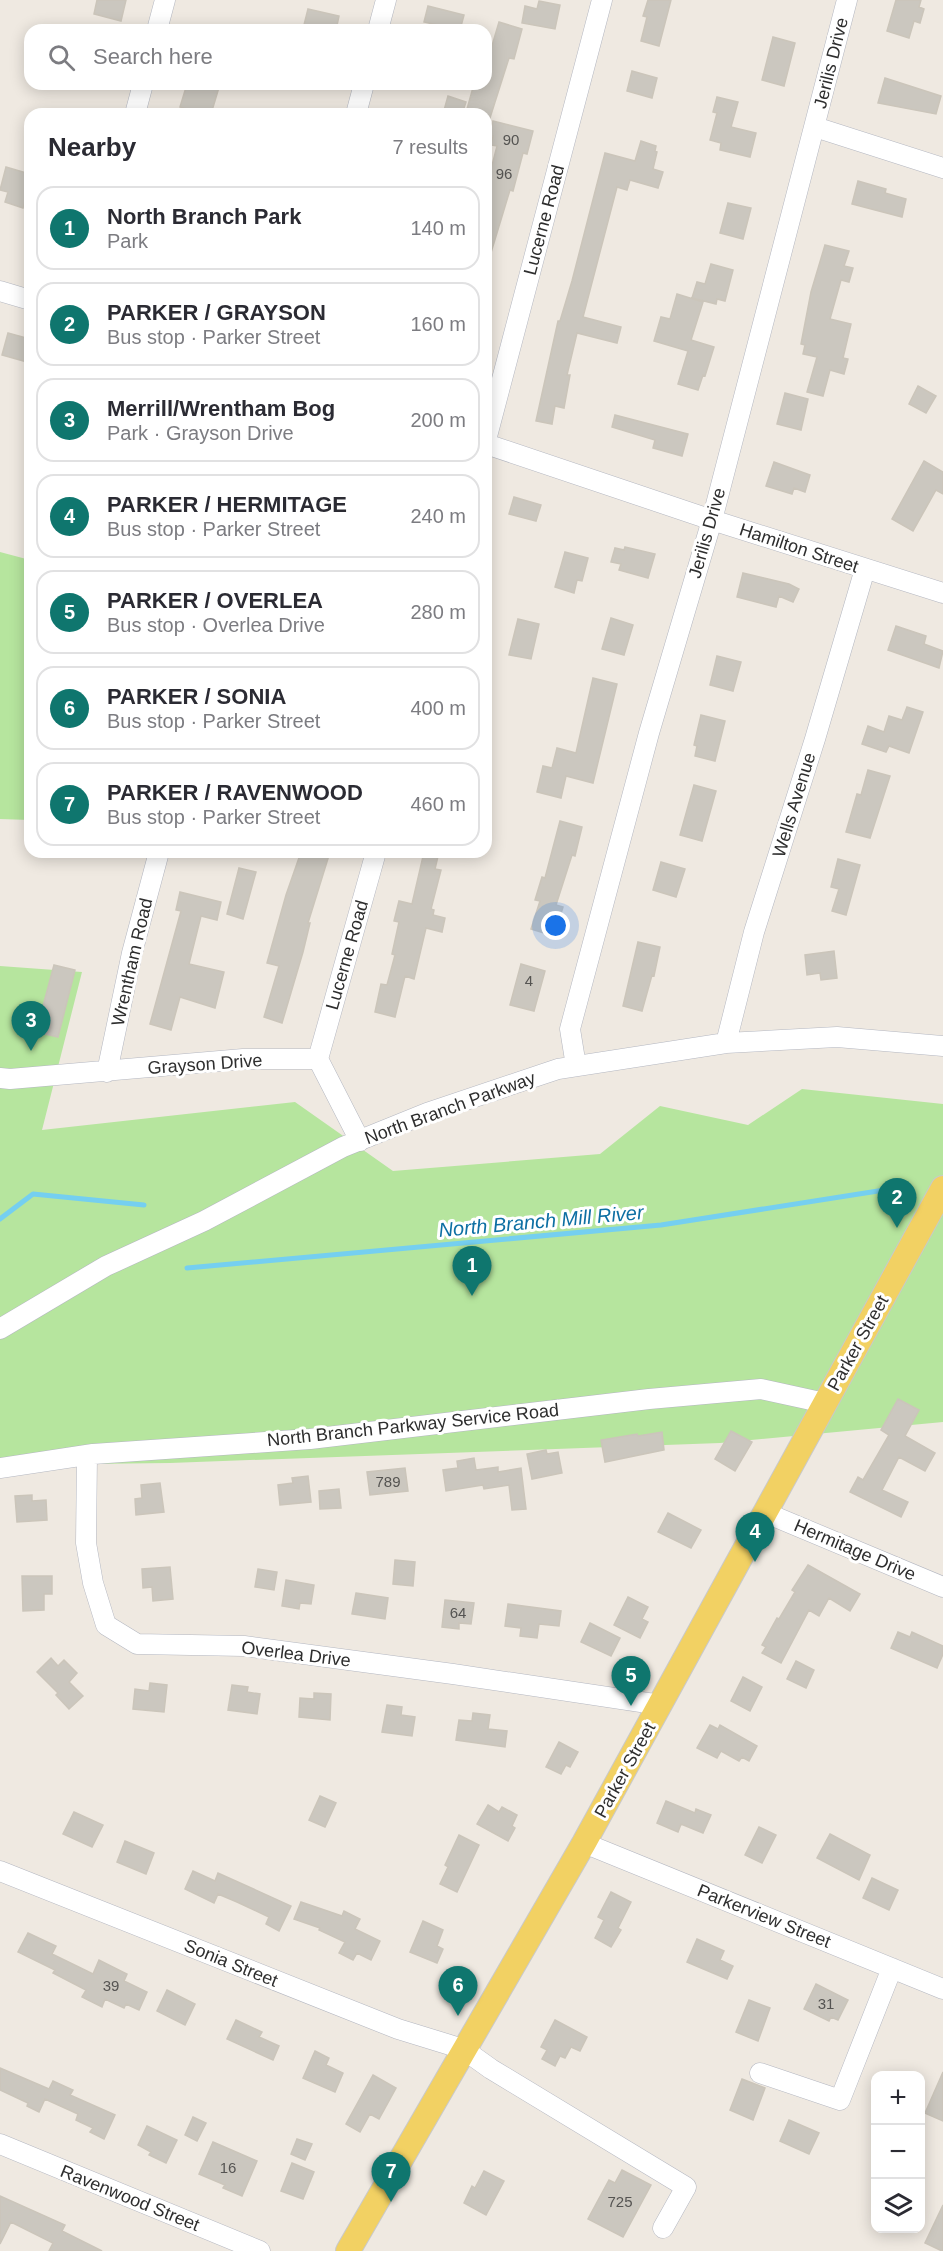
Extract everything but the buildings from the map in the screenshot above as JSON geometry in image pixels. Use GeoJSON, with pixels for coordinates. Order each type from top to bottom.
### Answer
{"type":"FeatureCollection","features":[{"type":"Feature","properties":{"kind":"main road","name":"Parker Street"},"geometry":{"type":"LineString","coordinates":[[348,2251],[584,1843],[943,1188]]}},
{"type":"Feature","properties":{"kind":"street"},"geometry":{"type":"LineString","coordinates":[[159,24],[165,0]]}},
{"type":"Feature","properties":{"kind":"street"},"geometry":{"type":"LineString","coordinates":[[380,24],[386,0]]}},
{"type":"Feature","properties":{"kind":"street","name":"Lucerne Road"},"geometry":{"type":"LineString","coordinates":[[492,419],[603,0]]}},
{"type":"Feature","properties":{"kind":"street","name":"Jerilis Drive"},"geometry":{"type":"LineString","coordinates":[[576,1066],[570,1029],[649,733],[712,520],[847,0]]}},
{"type":"Feature","properties":{"kind":"street"},"geometry":{"type":"LineString","coordinates":[[137,108],[141,90]]}},
{"type":"Feature","properties":{"kind":"street"},"geometry":{"type":"LineString","coordinates":[[358,108],[362,90]]}},
{"type":"Feature","properties":{"kind":"street"},"geometry":{"type":"LineString","coordinates":[[814,127],[943,168]]}},
{"type":"Feature","properties":{"kind":"street"},"geometry":{"type":"LineString","coordinates":[[0,291],[24,298]]}},
{"type":"Feature","properties":{"kind":"street","name":"Hamilton Street"},"geometry":{"type":"LineString","coordinates":[[492,444],[712,520],[865,569],[941,588]]}},
{"type":"Feature","properties":{"kind":"street","name":"Wells Avenue"},"geometry":{"type":"LineString","coordinates":[[726,1042],[754,932],[865,569]]}},
{"type":"Feature","properties":{"kind":"street","name":"Wrentham Road"},"geometry":{"type":"LineString","coordinates":[[107,1072],[132,953],[157,858]]}},
{"type":"Feature","properties":{"kind":"street","name":"Lucerne Road"},"geometry":{"type":"LineString","coordinates":[[318,1059],[374,858]]}},
{"type":"Feature","properties":{"kind":"street","name":"North Branch Parkway"},"geometry":{"type":"LineString","coordinates":[[0,1329],[106,1266],[204,1221],[343,1148],[427,1113],[558,1069],[726,1042],[837,1037],[943,1046]]}},
{"type":"Feature","properties":{"kind":"street","name":"Grayson Drive"},"geometry":{"type":"LineString","coordinates":[[0,1078],[107,1072],[243,1059],[318,1059]]}},
{"type":"Feature","properties":{"kind":"street"},"geometry":{"type":"LineString","coordinates":[[318,1059],[360,1141]]}},
{"type":"Feature","properties":{"kind":"street","name":"North Branch Parkway Service Road"},"geometry":{"type":"LineString","coordinates":[[0,1468],[87,1455],[310,1439],[649,1399],[761,1389],[825,1403]]}},
{"type":"Feature","properties":{"kind":"street","name":"Overlea Drive"},"geometry":{"type":"LineString","coordinates":[[87,1455],[86,1543],[93,1583],[106,1625],[137,1644],[244,1646],[660,1705]]}},
{"type":"Feature","properties":{"kind":"street","name":"Hermitage Drive"},"geometry":{"type":"LineString","coordinates":[[766,1513],[943,1587]]}},
{"type":"Feature","properties":{"kind":"street","name":"Parkerview Street"},"geometry":{"type":"LineString","coordinates":[[584,1843],[943,1989]]}},
{"type":"Feature","properties":{"kind":"street","name":"Sonia Street"},"geometry":{"type":"LineString","coordinates":[[0,1871],[398,2029],[463,2049],[491,2069],[686,2187],[663,2228]]}},
{"type":"Feature","properties":{"kind":"street"},"geometry":{"type":"LineString","coordinates":[[760,2073],[840,2100],[892,1968]]}},
{"type":"Feature","properties":{"kind":"street","name":"Ravenwood Street"},"geometry":{"type":"LineString","coordinates":[[0,2144],[260,2251]]}},
{"type":"Feature","properties":{"kind":"green space"},"geometry":{"type":"Polygon","coordinates":[[[0,552],[24,558],[24,820],[0,819],[0,552]]]}},
{"type":"Feature","properties":{"kind":"green space"},"geometry":{"type":"Polygon","coordinates":[[[0,966],[82,972],[42,1130],[295,1102],[393,1171],[600,1154],[660,1106],[748,1125],[802,1089],[943,1104],[943,1422],[720,1443],[170,1463],[0,1465],[0,966]]]}},
{"type":"Feature","properties":{"kind":"waterway","name":"North Branch Mill River"},"geometry":{"type":"LineString","coordinates":[[187,1268],[661,1225],[897,1188]]}},
{"type":"Feature","properties":{"kind":"waterway","name":"North Branch Mill River"},"geometry":{"type":"LineString","coordinates":[[0,1219],[33,1194],[144,1205]]}},
{"type":"Feature","properties":{"kind":"place","name":"Merrill/Wrentham Bog"},"geometry":{"type":"Point","coordinates":[31,1051]}},
{"type":"Feature","properties":{"kind":"place","name":"PARKER / GRAYSON"},"geometry":{"type":"Point","coordinates":[897,1228]}},
{"type":"Feature","properties":{"kind":"place","name":"North Branch Park"},"geometry":{"type":"Point","coordinates":[472,1296]}},
{"type":"Feature","properties":{"kind":"place","name":"PARKER / HERMITAGE"},"geometry":{"type":"Point","coordinates":[755,1562]}},
{"type":"Feature","properties":{"kind":"place","name":"PARKER / OVERLEA"},"geometry":{"type":"Point","coordinates":[631,1706]}},
{"type":"Feature","properties":{"kind":"place","name":"PARKER / SONIA"},"geometry":{"type":"Point","coordinates":[458,2016]}},
{"type":"Feature","properties":{"kind":"place","name":"PARKER / RAVENWOOD"},"geometry":{"type":"Point","coordinates":[391,2202]}}]}
